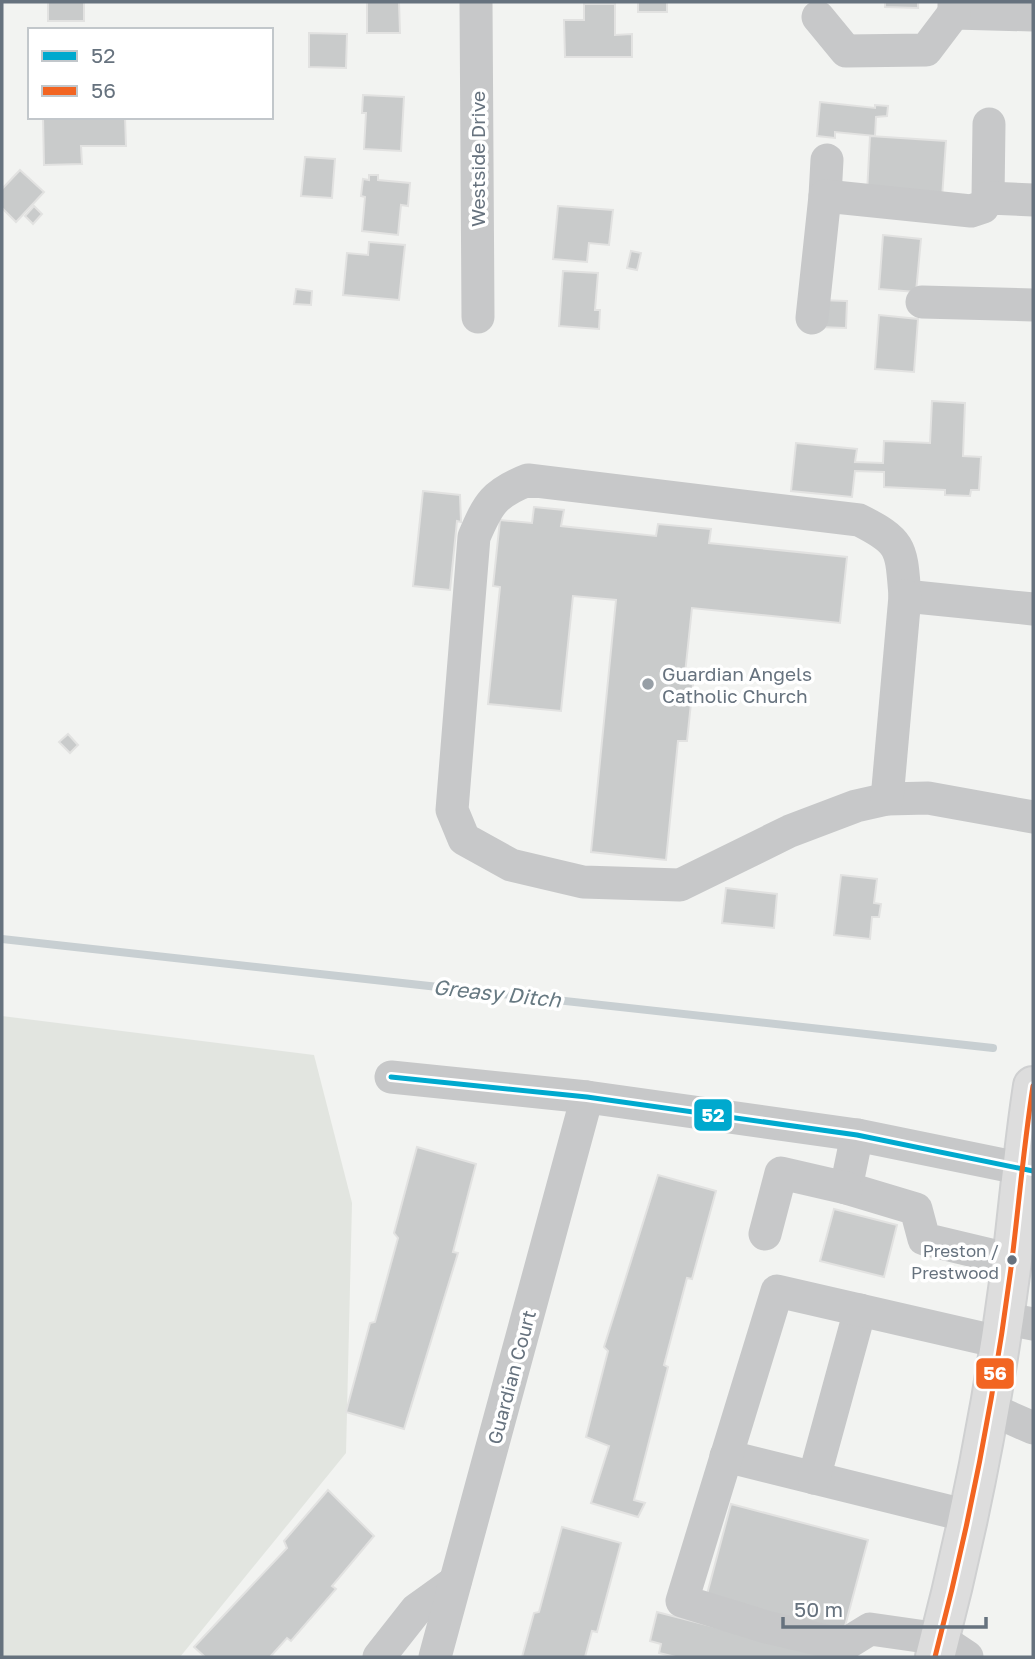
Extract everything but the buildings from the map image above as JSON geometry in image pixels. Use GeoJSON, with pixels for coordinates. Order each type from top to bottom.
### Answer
{"type":"FeatureCollection","features":[{"type":"Feature","properties":{"kind":"main road"},"geometry":{"type":"LineString","coordinates":[[947,1651],[988,1408],[1011,1328],[1012,1260],[1026,1169],[1033,1086]]}},
{"type":"Feature","properties":{"kind":"street","name":"Westside Drive"},"geometry":{"type":"LineString","coordinates":[[476,2],[478,317]]}},
{"type":"Feature","properties":{"kind":"street"},"geometry":{"type":"LineString","coordinates":[[818,17],[846,51],[926,50],[954,8],[1033,15]]}},
{"type":"Feature","properties":{"kind":"street"},"geometry":{"type":"LineString","coordinates":[[825,196],[971,211],[983,207],[988,198],[989,124]]}},
{"type":"Feature","properties":{"kind":"street"},"geometry":{"type":"LineString","coordinates":[[812,318],[827,160]]}},
{"type":"Feature","properties":{"kind":"street"},"geometry":{"type":"LineString","coordinates":[[988,198],[1033,200]]}},
{"type":"Feature","properties":{"kind":"street"},"geometry":{"type":"LineString","coordinates":[[922,302],[1033,305]]}},
{"type":"Feature","properties":{"kind":"street"},"geometry":{"type":"LineString","coordinates":[[887,799],[905,596],[901,557],[889,535],[859,520],[528,480],[503,490],[485,510],[474,537],[452,810],[464,839],[511,865],[583,882],[680,885],[790,831],[856,806],[887,799],[928,798],[1033,817]]}},
{"type":"Feature","properties":{"kind":"street"},"geometry":{"type":"LineString","coordinates":[[905,596],[1033,609]]}},
{"type":"Feature","properties":{"kind":"street"},"geometry":{"type":"LineString","coordinates":[[391,1077],[587,1097],[857,1135],[1026,1169]]}},
{"type":"Feature","properties":{"kind":"street","name":"Guardian Court"},"geometry":{"type":"LineString","coordinates":[[435,1657],[587,1097]]}},
{"type":"Feature","properties":{"kind":"street"},"geometry":{"type":"LineString","coordinates":[[846,1188],[857,1135]]}},
{"type":"Feature","properties":{"kind":"street"},"geometry":{"type":"LineString","coordinates":[[765,1234],[781,1173],[846,1188],[916,1209],[924,1238],[1012,1260]]}},
{"type":"Feature","properties":{"kind":"street"},"geometry":{"type":"LineString","coordinates":[[947,1651],[870,1629],[844,1645],[766,1627],[681,1601],[777,1291],[860,1310],[1011,1328]]}},
{"type":"Feature","properties":{"kind":"street"},"geometry":{"type":"LineString","coordinates":[[814,1478],[860,1310]]}},
{"type":"Feature","properties":{"kind":"street"},"geometry":{"type":"LineString","coordinates":[[988,1408],[1033,1429]]}},
{"type":"Feature","properties":{"kind":"street"},"geometry":{"type":"LineString","coordinates":[[726,1456],[968,1516]]}},
{"type":"Feature","properties":{"kind":"street"},"geometry":{"type":"LineString","coordinates":[[379,1657],[416,1610],[455,1583]]}},
{"type":"Feature","properties":{"kind":"shaded area"},"geometry":{"type":"Polygon","coordinates":[[[2,1016],[314,1055],[352,1203],[346,1453],[180,1657],[2,1657],[2,1016]]]}},
{"type":"Feature","properties":{"kind":"waterway","name":"Greasy Ditch"},"geometry":{"type":"LineString","coordinates":[[2,939],[993,1048]]}},
{"type":"Feature","properties":{"kind":"transit line","name":"52"},"geometry":{"type":"LineString","coordinates":[[391,1077],[587,1097],[857,1135],[1033,1171]]}},
{"type":"Feature","properties":{"kind":"transit line","name":"56"},"geometry":{"type":"LineString","coordinates":[[935,1657],[970,1510],[989,1410],[1012,1260],[1033,1086]]}},
{"type":"Feature","properties":{"kind":"place","name":"Guardian Angels Catholic Church"},"geometry":{"type":"Point","coordinates":[648,684]}},
{"type":"Feature","properties":{"kind":"place","name":"Preston / Prestwood"},"geometry":{"type":"Point","coordinates":[1012,1260]}}]}
